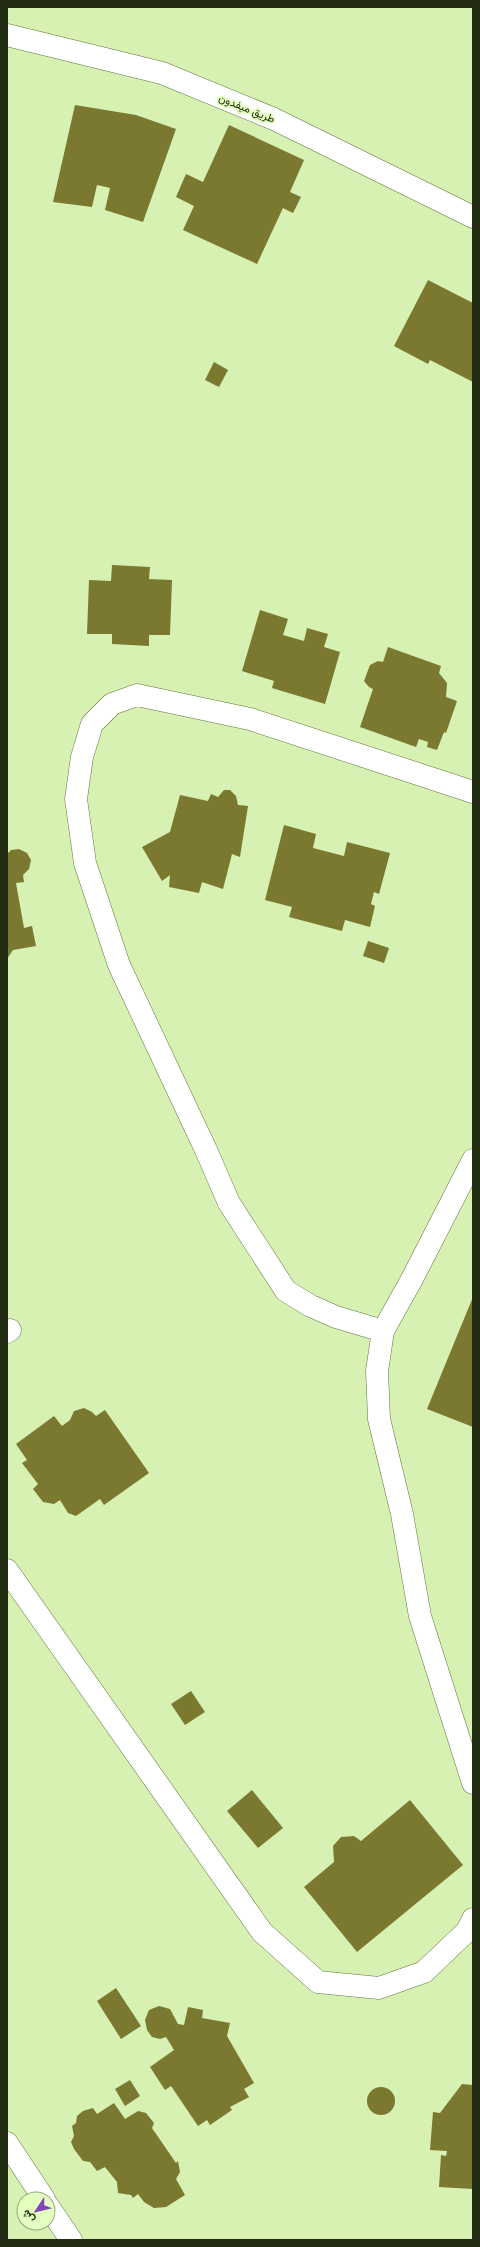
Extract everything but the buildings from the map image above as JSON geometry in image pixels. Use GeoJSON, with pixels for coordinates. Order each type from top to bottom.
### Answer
{"type":"FeatureCollection","features":[{"type":"Feature","properties":{"kind":"street","name":"طريق ميفدون"},"geometry":{"type":"LineString","coordinates":[[7,35],[162,74],[274,119],[473,217]]}},
{"type":"Feature","properties":{"kind":"street"},"geometry":{"type":"LineString","coordinates":[[383,1331],[336,1317],[311,1306],[286,1291],[228,1203],[206,1150],[164,1065],[116,958],[85,863],[76,799],[82,757],[92,724],[112,704],[137,695],[250,719],[473,792]]}},
{"type":"Feature","properties":{"kind":"street"},"geometry":{"type":"LineString","coordinates":[[473,1160],[412,1279],[383,1331],[378,1371],[379,1419],[402,1514],[420,1616],[473,1783]]}},
{"type":"Feature","properties":{"kind":"street"},"geometry":{"type":"LineString","coordinates":[[7,1570],[262,1932],[318,1982],[379,1988],[424,1972],[467,1931],[473,1919]]}},
{"type":"Feature","properties":{"kind":"street"},"geometry":{"type":"LineString","coordinates":[[7,2143],[39,2191]]}},
{"type":"Feature","properties":{"kind":"street"},"geometry":{"type":"LineString","coordinates":[[56,2218],[71,2240]]}}]}
